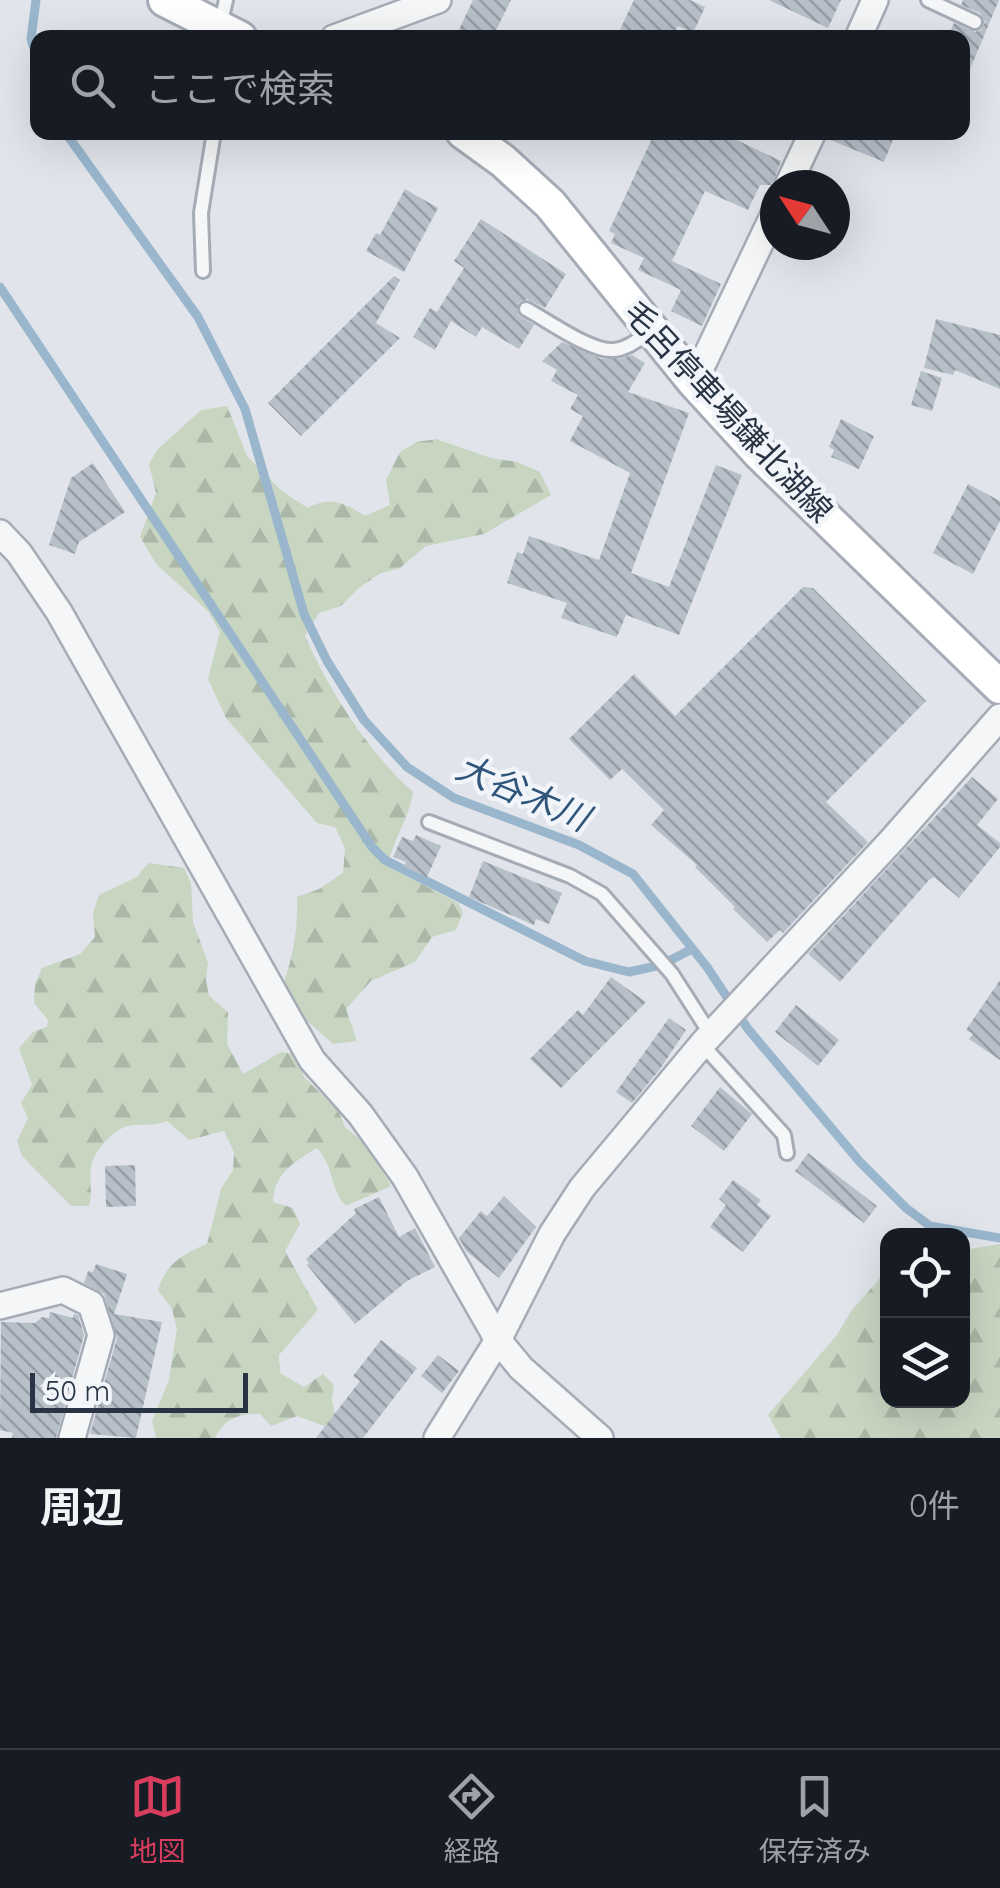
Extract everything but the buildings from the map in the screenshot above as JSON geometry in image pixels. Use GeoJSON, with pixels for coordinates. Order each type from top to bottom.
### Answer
{"type":"FeatureCollection","features":[{"type":"Feature","properties":{"kind":"main road"},"geometry":{"type":"LineString","coordinates":[[165,0],[232,28]]}},
{"type":"Feature","properties":{"kind":"main road","name":"毛呂停車場鎌北湖線"},"geometry":{"type":"LineString","coordinates":[[475,140],[550,204],[694,382],[759,452],[1000,687]]}},
{"type":"Feature","properties":{"kind":"street"},"geometry":{"type":"LineString","coordinates":[[356,30],[438,0]]}},
{"type":"Feature","properties":{"kind":"street"},"geometry":{"type":"LineString","coordinates":[[862,30],[876,0]]}},
{"type":"Feature","properties":{"kind":"street"},"geometry":{"type":"LineString","coordinates":[[795,170],[809,140]]}},
{"type":"Feature","properties":{"kind":"street"},"geometry":{"type":"LineString","coordinates":[[694,382],[760,243]]}},
{"type":"Feature","properties":{"kind":"street"},"geometry":{"type":"LineString","coordinates":[[0,533],[20,553],[59,612],[312,1060],[360,1114],[404,1177],[498,1340],[521,1368],[600,1438]]}},
{"type":"Feature","properties":{"kind":"street"},"geometry":{"type":"LineString","coordinates":[[437,1438],[498,1340],[552,1234],[582,1188],[712,1033],[894,840],[1000,717]]}},
{"type":"Feature","properties":{"kind":"street"},"geometry":{"type":"LineString","coordinates":[[0,1306],[63,1290],[91,1304],[100,1335],[72,1438]]}},
{"type":"Feature","properties":{"kind":"lane"},"geometry":{"type":"LineString","coordinates":[[928,0],[975,22]]}},
{"type":"Feature","properties":{"kind":"lane"},"geometry":{"type":"LineString","coordinates":[[203,271],[200,213],[213,140]]}},
{"type":"Feature","properties":{"kind":"lane"},"geometry":{"type":"LineString","coordinates":[[526,308],[611,351],[652,331]]}},
{"type":"Feature","properties":{"kind":"lane"},"geometry":{"type":"LineString","coordinates":[[429,822],[570,876],[602,894],[672,974],[712,1033],[708,1051],[784,1135],[787,1153]]}},
{"type":"Feature","properties":{"kind":"green space"},"geometry":{"type":"Polygon","coordinates":[[[227,406],[247,456],[283,492],[308,508],[323,502],[337,503],[365,516],[390,505],[386,480],[400,452],[417,442],[436,439],[540,472],[551,495],[484,534],[426,546],[400,568],[379,574],[359,588],[341,606],[319,613],[305,636],[351,720],[413,792],[388,866],[458,903],[463,912],[456,930],[432,937],[415,962],[371,981],[346,1009],[357,1041],[333,1044],[301,1015],[284,982],[295,940],[297,897],[319,889],[343,873],[345,848],[335,827],[317,823],[226,718],[208,679],[220,632],[208,611],[157,565],[140,537],[156,493],[149,464],[157,450],[201,410],[227,406]]]}},
{"type":"Feature","properties":{"kind":"green space"},"geometry":{"type":"Polygon","coordinates":[[[148,863],[184,868],[191,883],[193,922],[208,963],[209,996],[228,1012],[227,1044],[243,1074],[281,1052],[296,1054],[304,1077],[339,1112],[345,1127],[369,1147],[391,1186],[346,1206],[317,1148],[287,1169],[274,1192],[273,1202],[293,1208],[300,1224],[285,1251],[318,1310],[279,1355],[280,1373],[304,1387],[323,1374],[334,1385],[332,1400],[337,1422],[327,1427],[297,1416],[271,1426],[260,1414],[252,1414],[228,1422],[215,1438],[156,1438],[152,1421],[169,1380],[177,1329],[172,1309],[158,1290],[176,1261],[207,1244],[221,1189],[233,1170],[234,1152],[224,1131],[189,1140],[167,1121],[117,1131],[93,1160],[89,1206],[71,1206],[22,1156],[17,1141],[28,1118],[21,1103],[32,1085],[19,1048],[33,1032],[47,1027],[48,1020],[34,1003],[35,984],[42,968],[80,954],[95,937],[93,913],[99,895],[137,877],[148,863]]]}},
{"type":"Feature","properties":{"kind":"green space"},"geometry":{"type":"Polygon","coordinates":[[[1000,1244],[1000,1438],[781,1438],[768,1415],[837,1335],[851,1311],[880,1277],[880,1408],[970,1408],[970,1249],[1000,1244]]]}},
{"type":"Feature","properties":{"kind":"waterway","name":"大谷木川"},"geometry":{"type":"LineString","coordinates":[[32,30],[36,0]]}},
{"type":"Feature","properties":{"kind":"waterway","name":"大谷木川"},"geometry":{"type":"LineString","coordinates":[[71,140],[198,317],[245,409],[304,614],[327,661],[364,720],[407,767],[454,798],[579,845],[633,874],[707,967],[748,1029],[860,1162],[906,1208],[930,1226],[1000,1238]]}},
{"type":"Feature","properties":{"kind":"waterway"},"geometry":{"type":"LineString","coordinates":[[0,287],[372,847],[385,860],[585,961],[629,972],[661,965],[692,949]]}}]}
